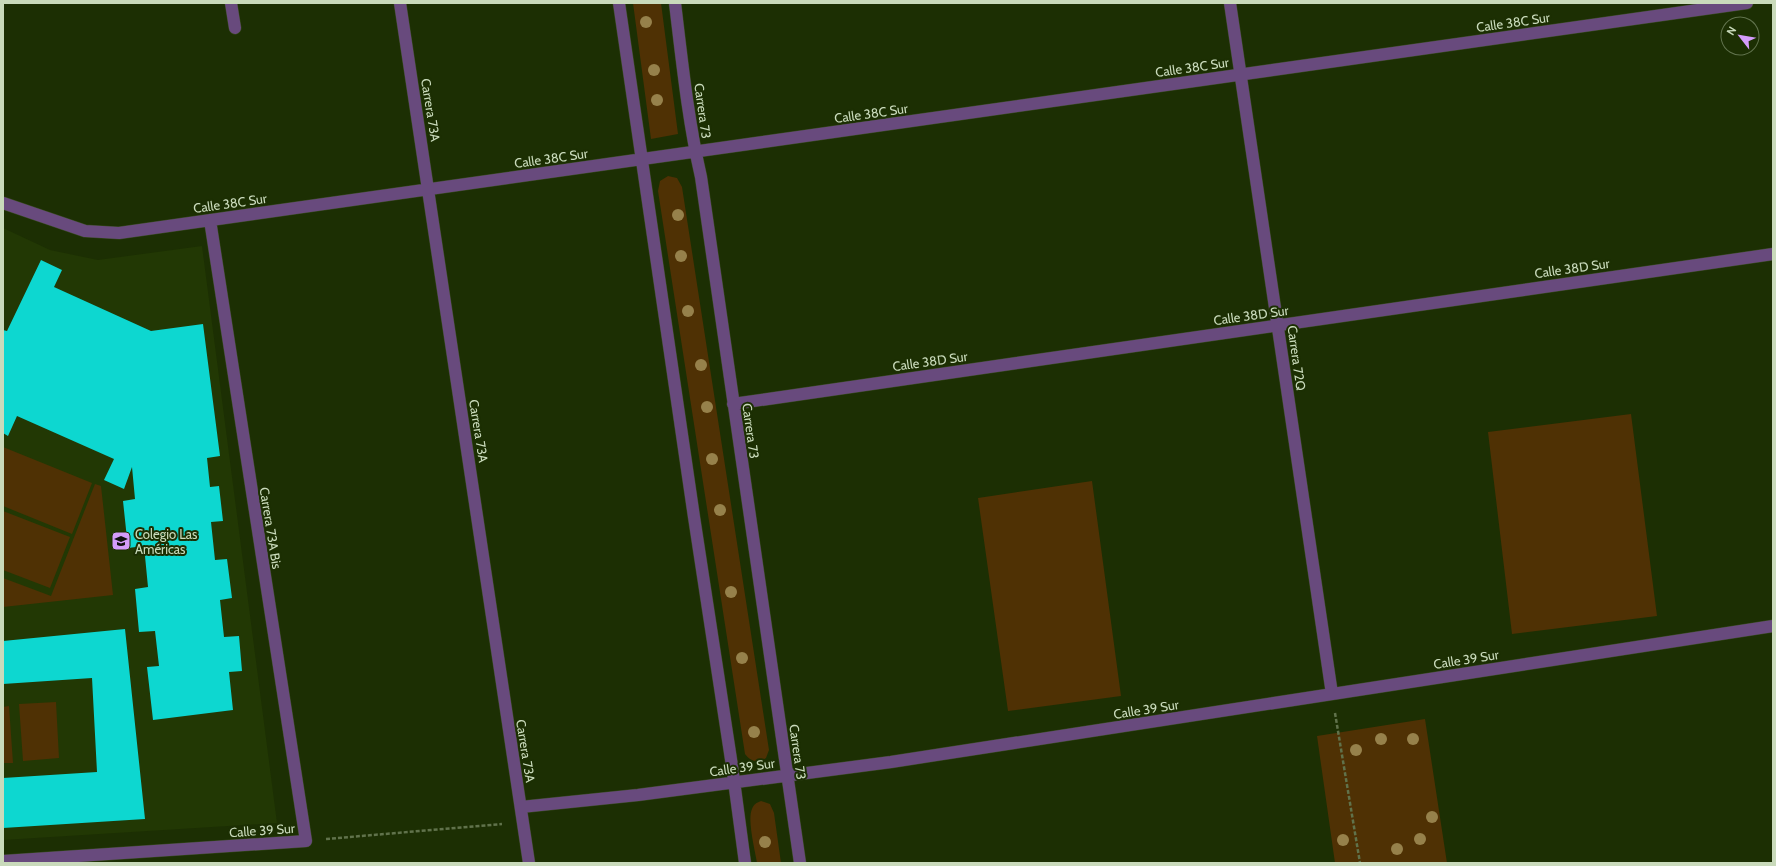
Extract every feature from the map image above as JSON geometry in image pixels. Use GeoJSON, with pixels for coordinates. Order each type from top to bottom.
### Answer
{"type":"FeatureCollection","features":[{"type":"Feature","properties":{"kind":"street"},"geometry":{"type":"LineString","coordinates":[[231,3],[235,28]]}},
{"type":"Feature","properties":{"kind":"street","name":"Carrera 73A"},"geometry":{"type":"LineString","coordinates":[[400,3],[529,863]]}},
{"type":"Feature","properties":{"kind":"street"},"geometry":{"type":"LineString","coordinates":[[620,3],[745,863]]}},
{"type":"Feature","properties":{"kind":"street","name":"Carrera 73"},"geometry":{"type":"LineString","coordinates":[[675,3],[695,151],[701,177],[800,863]]}},
{"type":"Feature","properties":{"kind":"street","name":"Carrera 72Q"},"geometry":{"type":"LineString","coordinates":[[1230,3],[1332,694]]}},
{"type":"Feature","properties":{"kind":"street","name":"Calle 38C Sur"},"geometry":{"type":"LineString","coordinates":[[3,203],[85,231],[119,233],[1747,3]]}},
{"type":"Feature","properties":{"kind":"street","name":"Carrera 73A Bis"},"geometry":{"type":"LineString","coordinates":[[210,220],[306,841]]}},
{"type":"Feature","properties":{"kind":"street","name":"Calle 38D Sur"},"geometry":{"type":"LineString","coordinates":[[733,404],[1773,254]]}},
{"type":"Feature","properties":{"kind":"street","name":"Calle 39 Sur"},"geometry":{"type":"LineString","coordinates":[[521,808],[892,762],[1773,626]]}},
{"type":"Feature","properties":{"kind":"street","name":"Calle 39 Sur"},"geometry":{"type":"LineString","coordinates":[[3,861],[145,857],[306,841]]}},
{"type":"Feature","properties":{"kind":"path"},"geometry":{"type":"LineString","coordinates":[[1332,694],[1360,863]]}},
{"type":"Feature","properties":{"kind":"path","name":"Calle 39 Sur"},"geometry":{"type":"LineString","coordinates":[[306,841],[523,822]]}},
{"type":"Feature","properties":{"kind":"shaded area"},"geometry":{"type":"Polygon","coordinates":[[[633,3],[661,3],[678,134],[651,139],[633,3]]]}},
{"type":"Feature","properties":{"kind":"shaded area"},"geometry":{"type":"Polygon","coordinates":[[[668,176],[677,178],[682,187],[769,750],[766,758],[760,761],[754,761],[745,754],[658,191],[660,181],[668,176]]]}},
{"type":"Feature","properties":{"kind":"shaded area","name":"Colegio Las Américas"},"geometry":{"type":"Polygon","coordinates":[[[3,228],[50,250],[98,260],[202,246],[277,823],[3,840],[3,228]]]}},
{"type":"Feature","properties":{"kind":"shaded area"},"geometry":{"type":"Polygon","coordinates":[[[1631,414],[1657,616],[1512,634],[1488,432],[1631,414]]]}},
{"type":"Feature","properties":{"kind":"shaded area"},"geometry":{"type":"Polygon","coordinates":[[[3,447],[92,483],[72,534],[3,506],[3,447]]]}},
{"type":"Feature","properties":{"kind":"shaded area"},"geometry":{"type":"Polygon","coordinates":[[[1092,481],[1121,696],[1008,711],[978,498],[1092,481]]]}},
{"type":"Feature","properties":{"kind":"shaded area"},"geometry":{"type":"Polygon","coordinates":[[[95,484],[101,486],[113,595],[3,607],[3,578],[51,596],[95,484]]]}},
{"type":"Feature","properties":{"kind":"shaded area"},"geometry":{"type":"Polygon","coordinates":[[[3,511],[70,537],[50,588],[3,570],[3,511]]]}},
{"type":"Feature","properties":{"kind":"shaded area"},"geometry":{"type":"Polygon","coordinates":[[[56,702],[59,758],[23,761],[19,704],[56,702]]]}},
{"type":"Feature","properties":{"kind":"shaded area"},"geometry":{"type":"Polygon","coordinates":[[[9,706],[13,763],[3,763],[3,707],[9,706]]]}},
{"type":"Feature","properties":{"kind":"shaded area"},"geometry":{"type":"Polygon","coordinates":[[[1425,719],[1447,863],[1335,863],[1317,736],[1425,719]]]}},
{"type":"Feature","properties":{"kind":"shaded area"},"geometry":{"type":"Polygon","coordinates":[[[761,801],[770,804],[774,813],[781,863],[757,863],[750,820],[754,805],[761,801]]]}},
{"type":"Feature","properties":{"kind":"building"},"geometry":{"type":"Polygon","coordinates":[[[41,260],[62,270],[54,287],[151,331],[203,324],[220,456],[207,458],[210,487],[219,486],[223,521],[211,522],[215,560],[227,559],[232,598],[220,600],[224,637],[239,636],[242,671],[229,672],[233,710],[153,720],[147,667],[159,666],[155,631],[139,632],[135,589],[148,587],[144,546],[128,548],[123,501],[135,499],[132,467],[124,489],[104,480],[114,459],[17,416],[8,436],[3,433],[3,330],[7,331],[41,260]]]}},
{"type":"Feature","properties":{"kind":"building"},"geometry":{"type":"Polygon","coordinates":[[[125,629],[145,819],[3,828],[3,778],[97,772],[92,678],[3,684],[3,641],[125,629]]]}},
{"type":"Feature","properties":{"kind":"place","name":"Colegio Las Américas"},"geometry":{"type":"Point","coordinates":[121,541]}}]}
